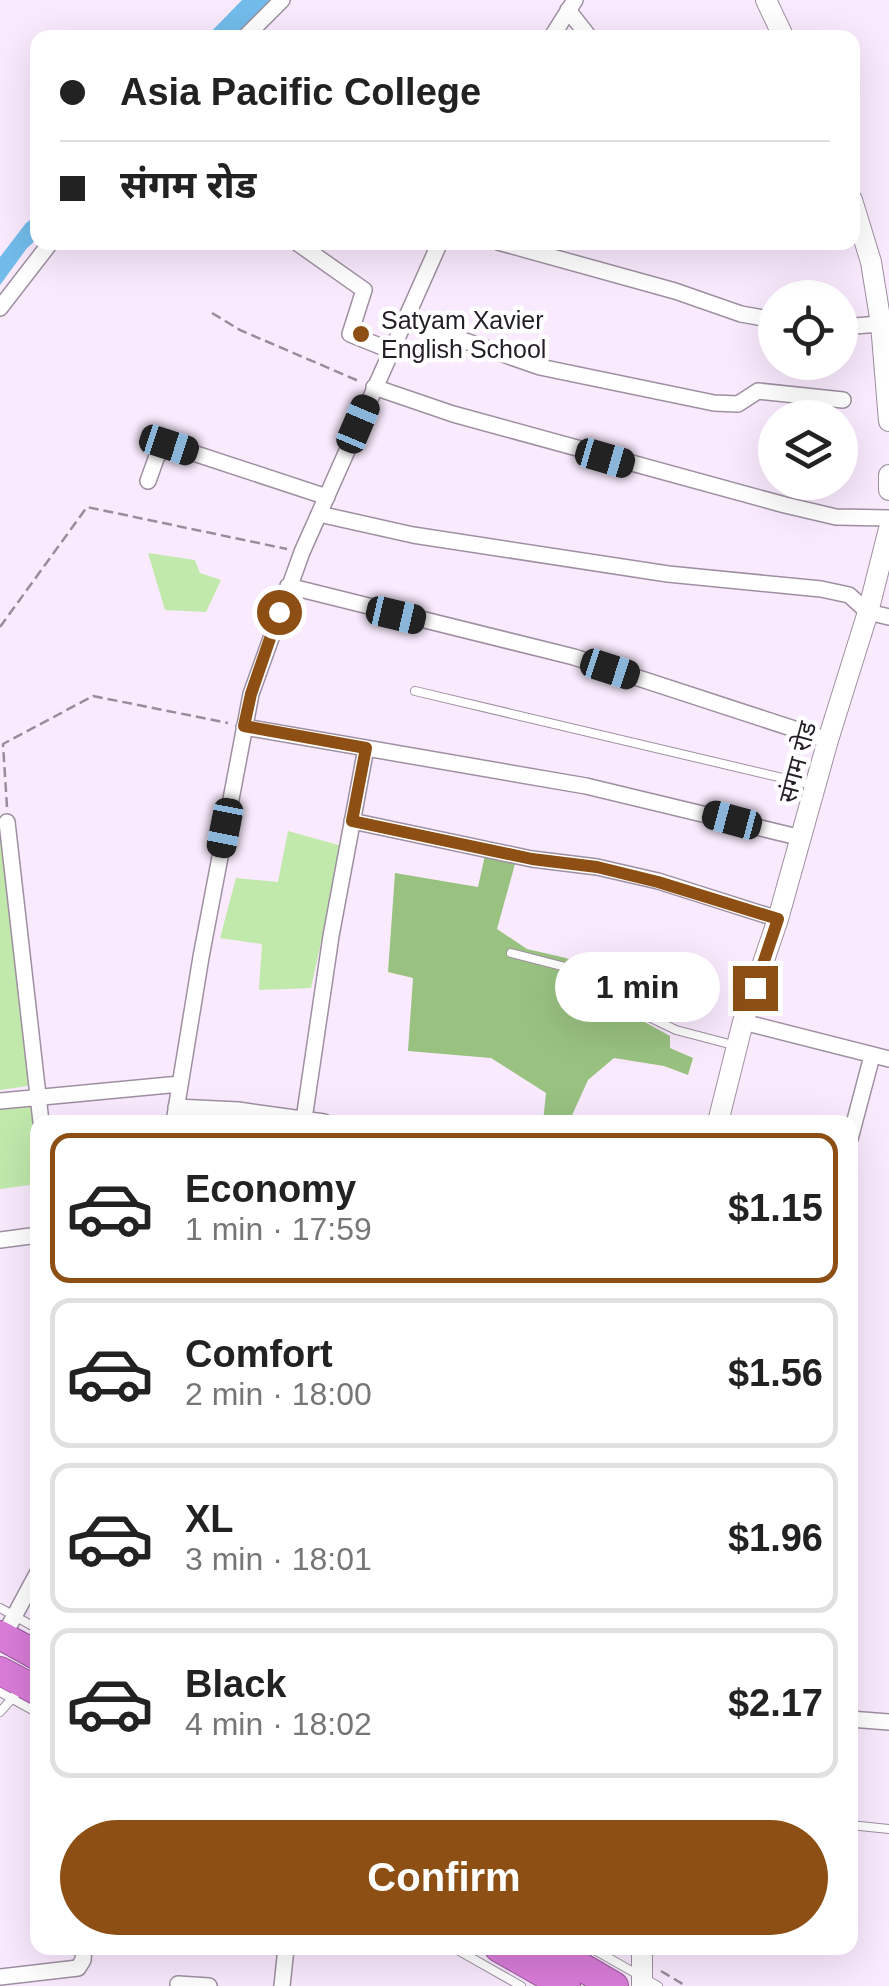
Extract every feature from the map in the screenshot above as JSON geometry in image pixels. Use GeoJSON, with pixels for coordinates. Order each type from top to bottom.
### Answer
{"type":"FeatureCollection","features":[{"type":"Feature","properties":{"kind":"highway"},"geometry":{"type":"LineString","coordinates":[[3,1628],[30,1650]]}},
{"type":"Feature","properties":{"kind":"highway"},"geometry":{"type":"LineString","coordinates":[[511,1955],[566,1986]]}},
{"type":"Feature","properties":{"kind":"highway"},"geometry":{"type":"LineString","coordinates":[[560,1955],[614,1986]]}},
{"type":"Feature","properties":{"kind":"street"},"geometry":{"type":"LineString","coordinates":[[252,30],[282,0]]}},
{"type":"Feature","properties":{"kind":"street"},"geometry":{"type":"LineString","coordinates":[[766,0],[780,30]]}},
{"type":"Feature","properties":{"kind":"street"},"geometry":{"type":"LineString","coordinates":[[556,30],[572,5],[586,30]]}},
{"type":"Feature","properties":{"kind":"street"},"geometry":{"type":"LineString","coordinates":[[860,226],[871,262],[881,324],[889,421]]}},
{"type":"Feature","properties":{"kind":"street"},"geometry":{"type":"LineString","coordinates":[[0,308],[45,250]]}},
{"type":"Feature","properties":{"kind":"street"},"geometry":{"type":"LineString","coordinates":[[307,250],[364,290],[350,334],[392,351]]}},
{"type":"Feature","properties":{"kind":"street"},"geometry":{"type":"LineString","coordinates":[[175,1115],[251,694],[302,552],[436,250]]}},
{"type":"Feature","properties":{"kind":"street"},"geometry":{"type":"LineString","coordinates":[[527,250],[758,317]]}},
{"type":"Feature","properties":{"kind":"street"},"geometry":{"type":"LineString","coordinates":[[405,320],[540,367],[714,403],[738,404],[758,391],[843,400]]}},
{"type":"Feature","properties":{"kind":"street"},"geometry":{"type":"LineString","coordinates":[[858,326],[881,324]]}},
{"type":"Feature","properties":{"kind":"street"},"geometry":{"type":"LineString","coordinates":[[374,387],[453,414],[715,488],[836,516],[889,518]]}},
{"type":"Feature","properties":{"kind":"street"},"geometry":{"type":"LineString","coordinates":[[148,482],[158,456],[169,445],[327,497]]}},
{"type":"Feature","properties":{"kind":"street"},"geometry":{"type":"LineString","coordinates":[[889,475],[889,490]]}},
{"type":"Feature","properties":{"kind":"street"},"geometry":{"type":"LineString","coordinates":[[320,514],[413,534],[668,574],[820,589],[849,595],[879,614]]}},
{"type":"Feature","properties":{"kind":"street","name":"संगम रोड"},"geometry":{"type":"LineString","coordinates":[[720,1115],[736,1046],[778,919],[828,740],[879,614],[889,529]]}},
{"type":"Feature","properties":{"kind":"street"},"geometry":{"type":"LineString","coordinates":[[288,586],[574,657],[828,740]]}},
{"type":"Feature","properties":{"kind":"street"},"geometry":{"type":"LineString","coordinates":[[244,726],[586,786],[802,838]]}},
{"type":"Feature","properties":{"kind":"street"},"geometry":{"type":"LineString","coordinates":[[305,1115],[316,1028],[366,748]]}},
{"type":"Feature","properties":{"kind":"street"},"geometry":{"type":"LineString","coordinates":[[352,821],[517,856],[612,870],[778,919]]}},
{"type":"Feature","properties":{"kind":"street"},"geometry":{"type":"LineString","coordinates":[[7,822],[40,1115]]}},
{"type":"Feature","properties":{"kind":"street"},"geometry":{"type":"LineString","coordinates":[[743,1022],[889,1059]]}},
{"type":"Feature","properties":{"kind":"street"},"geometry":{"type":"LineString","coordinates":[[857,1115],[872,1056]]}},
{"type":"Feature","properties":{"kind":"street"},"geometry":{"type":"LineString","coordinates":[[0,1100],[180,1084]]}},
{"type":"Feature","properties":{"kind":"street"},"geometry":{"type":"LineString","coordinates":[[0,1240],[30,1235]]}},
{"type":"Feature","properties":{"kind":"street"},"geometry":{"type":"LineString","coordinates":[[3,1628],[30,1585]]}},
{"type":"Feature","properties":{"kind":"street"},"geometry":{"type":"LineString","coordinates":[[858,1720],[889,1722]]}},
{"type":"Feature","properties":{"kind":"street"},"geometry":{"type":"LineString","coordinates":[[0,1977],[78,1968],[83,1955]]}},
{"type":"Feature","properties":{"kind":"street"},"geometry":{"type":"LineString","coordinates":[[282,1986],[285,1955]]}},
{"type":"Feature","properties":{"kind":"street"},"geometry":{"type":"LineString","coordinates":[[643,1955],[647,1983]]}},
{"type":"Feature","properties":{"kind":"street"},"geometry":{"type":"LineString","coordinates":[[178,1984],[209,1986]]}},
{"type":"Feature","properties":{"kind":"lane"},"geometry":{"type":"LineString","coordinates":[[414,690],[816,786]]}},
{"type":"Feature","properties":{"kind":"lane"},"geometry":{"type":"LineString","coordinates":[[510,954],[577,970],[606,984],[651,1018],[676,1030],[736,1046]]}},
{"type":"Feature","properties":{"kind":"lane"},"geometry":{"type":"LineString","coordinates":[[3,1628],[30,1629]]}},
{"type":"Feature","properties":{"kind":"lane"},"geometry":{"type":"LineString","coordinates":[[0,1712],[15,1687]]}},
{"type":"Feature","properties":{"kind":"lane"},"geometry":{"type":"LineString","coordinates":[[858,1826],[889,1829]]}},
{"type":"Feature","properties":{"kind":"lane"},"geometry":{"type":"LineString","coordinates":[[466,1955],[521,1986]]}},
{"type":"Feature","properties":{"kind":"lane"},"geometry":{"type":"LineString","coordinates":[[603,1955],[647,1983]]}},
{"type":"Feature","properties":{"kind":"path"},"geometry":{"type":"LineString","coordinates":[[212,314],[240,330],[374,387]]}},
{"type":"Feature","properties":{"kind":"path"},"geometry":{"type":"LineString","coordinates":[[0,627],[87,507],[302,552]]}},
{"type":"Feature","properties":{"kind":"path"},"geometry":{"type":"LineString","coordinates":[[7,822],[4,744],[93,696],[244,726]]}},
{"type":"Feature","properties":{"kind":"green space"},"geometry":{"type":"Polygon","coordinates":[[[148,553],[195,560],[200,573],[221,580],[206,612],[165,610],[148,553]]]}},
{"type":"Feature","properties":{"kind":"green space"},"geometry":{"type":"Polygon","coordinates":[[[3,823],[28,1086],[0,1090],[0,824],[3,823]]]}},
{"type":"Feature","properties":{"kind":"green space"},"geometry":{"type":"Polygon","coordinates":[[[288,831],[342,846],[311,988],[259,990],[262,944],[220,938],[236,878],[278,882],[288,831]]]}},
{"type":"Feature","properties":{"kind":"green space"},"geometry":{"type":"Polygon","coordinates":[[[485,855],[515,864],[497,929],[527,949],[566,958],[620,986],[621,1009],[670,1036],[670,1048],[693,1058],[688,1075],[664,1066],[614,1058],[588,1080],[572,1115],[544,1115],[546,1093],[491,1058],[408,1051],[413,978],[388,972],[395,873],[478,887],[485,855]]]}},
{"type":"Feature","properties":{"kind":"green space"},"geometry":{"type":"Polygon","coordinates":[[[31,1104],[30,1185],[0,1189],[0,1109],[31,1104]]]}},
{"type":"Feature","properties":{"kind":"water"},"geometry":{"type":"Polygon","coordinates":[[[242,0],[272,0],[242,30],[213,30],[242,0]]]}},
{"type":"Feature","properties":{"kind":"water"},"geometry":{"type":"Polygon","coordinates":[[[30,220],[30,245],[0,285],[0,257],[30,220]]]}},
{"type":"Feature","properties":{"kind":"place","name":"Satyam Xavier English School"},"geometry":{"type":"Point","coordinates":[361,334]}},
{"type":"Feature","properties":{"kind":"route"},"geometry":{"type":"LineString","coordinates":[[279,612],[244,726],[366,748],[352,821],[472,848],[597,867],[778,919],[755,988]]}}]}
